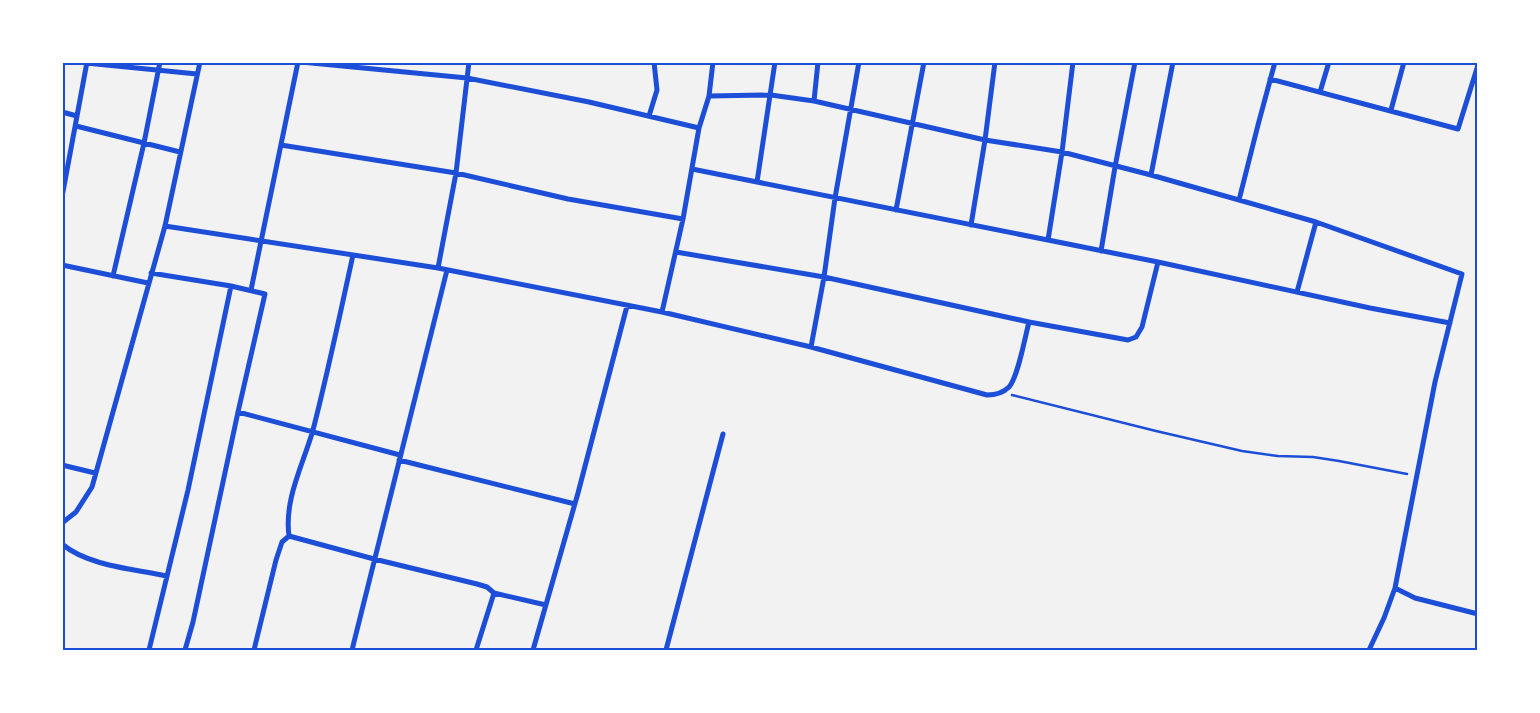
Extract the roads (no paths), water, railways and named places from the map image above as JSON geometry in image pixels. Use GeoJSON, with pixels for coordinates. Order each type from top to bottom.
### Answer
{"type":"FeatureCollection","features":[{"type":"Feature","properties":{"kind":"street"},"geometry":{"type":"LineString","coordinates":[[113,276],[144,143],[160,62]]}},
{"type":"Feature","properties":{"kind":"street"},"geometry":{"type":"LineString","coordinates":[[62,523],[76,512],[92,487],[164,226],[200,62]]}},
{"type":"Feature","properties":{"kind":"street"},"geometry":{"type":"LineString","coordinates":[[251,290],[299,62],[467,78],[589,102],[699,128]]}},
{"type":"Feature","properties":{"kind":"street"},"geometry":{"type":"LineString","coordinates":[[438,268],[456,173],[469,62]]}},
{"type":"Feature","properties":{"kind":"street"},"geometry":{"type":"LineString","coordinates":[[649,116],[657,90],[654,62]]}},
{"type":"Feature","properties":{"kind":"street"},"geometry":{"type":"LineString","coordinates":[[662,312],[683,219],[699,128],[709,96],[713,62]]}},
{"type":"Feature","properties":{"kind":"street"},"geometry":{"type":"LineString","coordinates":[[758,182],[775,62]]}},
{"type":"Feature","properties":{"kind":"street"},"geometry":{"type":"LineString","coordinates":[[814,101],[818,62]]}},
{"type":"Feature","properties":{"kind":"street"},"geometry":{"type":"LineString","coordinates":[[811,347],[859,62]]}},
{"type":"Feature","properties":{"kind":"street"},"geometry":{"type":"LineString","coordinates":[[896,210],[924,62]]}},
{"type":"Feature","properties":{"kind":"street"},"geometry":{"type":"LineString","coordinates":[[971,225],[995,62]]}},
{"type":"Feature","properties":{"kind":"street"},"geometry":{"type":"LineString","coordinates":[[1048,240],[1062,152],[1073,62]]}},
{"type":"Feature","properties":{"kind":"street"},"geometry":{"type":"LineString","coordinates":[[1101,251],[1135,62]]}},
{"type":"Feature","properties":{"kind":"street"},"geometry":{"type":"LineString","coordinates":[[1151,175],[1173,62]]}},
{"type":"Feature","properties":{"kind":"street"},"geometry":{"type":"LineString","coordinates":[[1240,200],[1275,62]]}},
{"type":"Feature","properties":{"kind":"street"},"geometry":{"type":"LineString","coordinates":[[1320,92],[1329,62]]}},
{"type":"Feature","properties":{"kind":"street"},"geometry":{"type":"LineString","coordinates":[[1391,110],[1404,62]]}},
{"type":"Feature","properties":{"kind":"street"},"geometry":{"type":"LineString","coordinates":[[62,198],[86,63],[197,74]]}},
{"type":"Feature","properties":{"kind":"street"},"geometry":{"type":"LineString","coordinates":[[1270,79],[1458,129],[1478,65]]}},
{"type":"Feature","properties":{"kind":"street"},"geometry":{"type":"LineString","coordinates":[[709,96],[770,95],[814,101],[985,140],[1062,152],[1316,222],[1462,274],[1435,382],[1395,588],[1369,650]]}},
{"type":"Feature","properties":{"kind":"street"},"geometry":{"type":"LineString","coordinates":[[62,112],[78,116]]}},
{"type":"Feature","properties":{"kind":"street"},"geometry":{"type":"LineString","coordinates":[[76,126],[180,152]]}},
{"type":"Feature","properties":{"kind":"street"},"geometry":{"type":"LineString","coordinates":[[281,146],[456,173],[568,199],[683,219]]}},
{"type":"Feature","properties":{"kind":"street"},"geometry":{"type":"LineString","coordinates":[[62,160],[69,162]]}},
{"type":"Feature","properties":{"kind":"street"},"geometry":{"type":"LineString","coordinates":[[692,169],[1158,262],[1370,308],[1450,323]]}},
{"type":"Feature","properties":{"kind":"street"},"geometry":{"type":"LineString","coordinates":[[1297,292],[1316,222]]}},
{"type":"Feature","properties":{"kind":"street"},"geometry":{"type":"LineString","coordinates":[[164,226],[438,268],[662,312],[811,347],[987,395],[1004,392],[1014,378],[1029,322]]}},
{"type":"Feature","properties":{"kind":"street"},"geometry":{"type":"LineString","coordinates":[[676,252],[824,277],[1029,322],[1128,340],[1136,337],[1142,327],[1158,262]]}},
{"type":"Feature","properties":{"kind":"street"},"geometry":{"type":"LineString","coordinates":[[254,650],[276,560],[282,542],[288,536],[289,501],[312,432],[336,336],[353,255]]}},
{"type":"Feature","properties":{"kind":"street"},"geometry":{"type":"LineString","coordinates":[[62,265],[148,283]]}},
{"type":"Feature","properties":{"kind":"street"},"geometry":{"type":"LineString","coordinates":[[352,650],[447,270]]}},
{"type":"Feature","properties":{"kind":"street"},"geometry":{"type":"LineString","coordinates":[[151,273],[231,286],[265,294],[185,650]]}},
{"type":"Feature","properties":{"kind":"street"},"geometry":{"type":"LineString","coordinates":[[149,650],[188,490],[231,286]]}},
{"type":"Feature","properties":{"kind":"street"},"geometry":{"type":"LineString","coordinates":[[532,650],[575,504],[627,306]]}},
{"type":"Feature","properties":{"kind":"street"},"geometry":{"type":"LineString","coordinates":[[238,412],[399,458],[575,504]]}},
{"type":"Feature","properties":{"kind":"street"},"geometry":{"type":"LineString","coordinates":[[666,650],[724,434]]}},
{"type":"Feature","properties":{"kind":"street"},"geometry":{"type":"LineString","coordinates":[[62,465],[95,473]]}},
{"type":"Feature","properties":{"kind":"street"},"geometry":{"type":"LineString","coordinates":[[288,536],[477,584],[487,587],[494,593],[546,605]]}},
{"type":"Feature","properties":{"kind":"street"},"geometry":{"type":"LineString","coordinates":[[62,544],[89,560],[167,576]]}},
{"type":"Feature","properties":{"kind":"street"},"geometry":{"type":"LineString","coordinates":[[1395,588],[1415,598],[1478,614]]}},
{"type":"Feature","properties":{"kind":"street"},"geometry":{"type":"LineString","coordinates":[[476,650],[494,593]]}}]}
